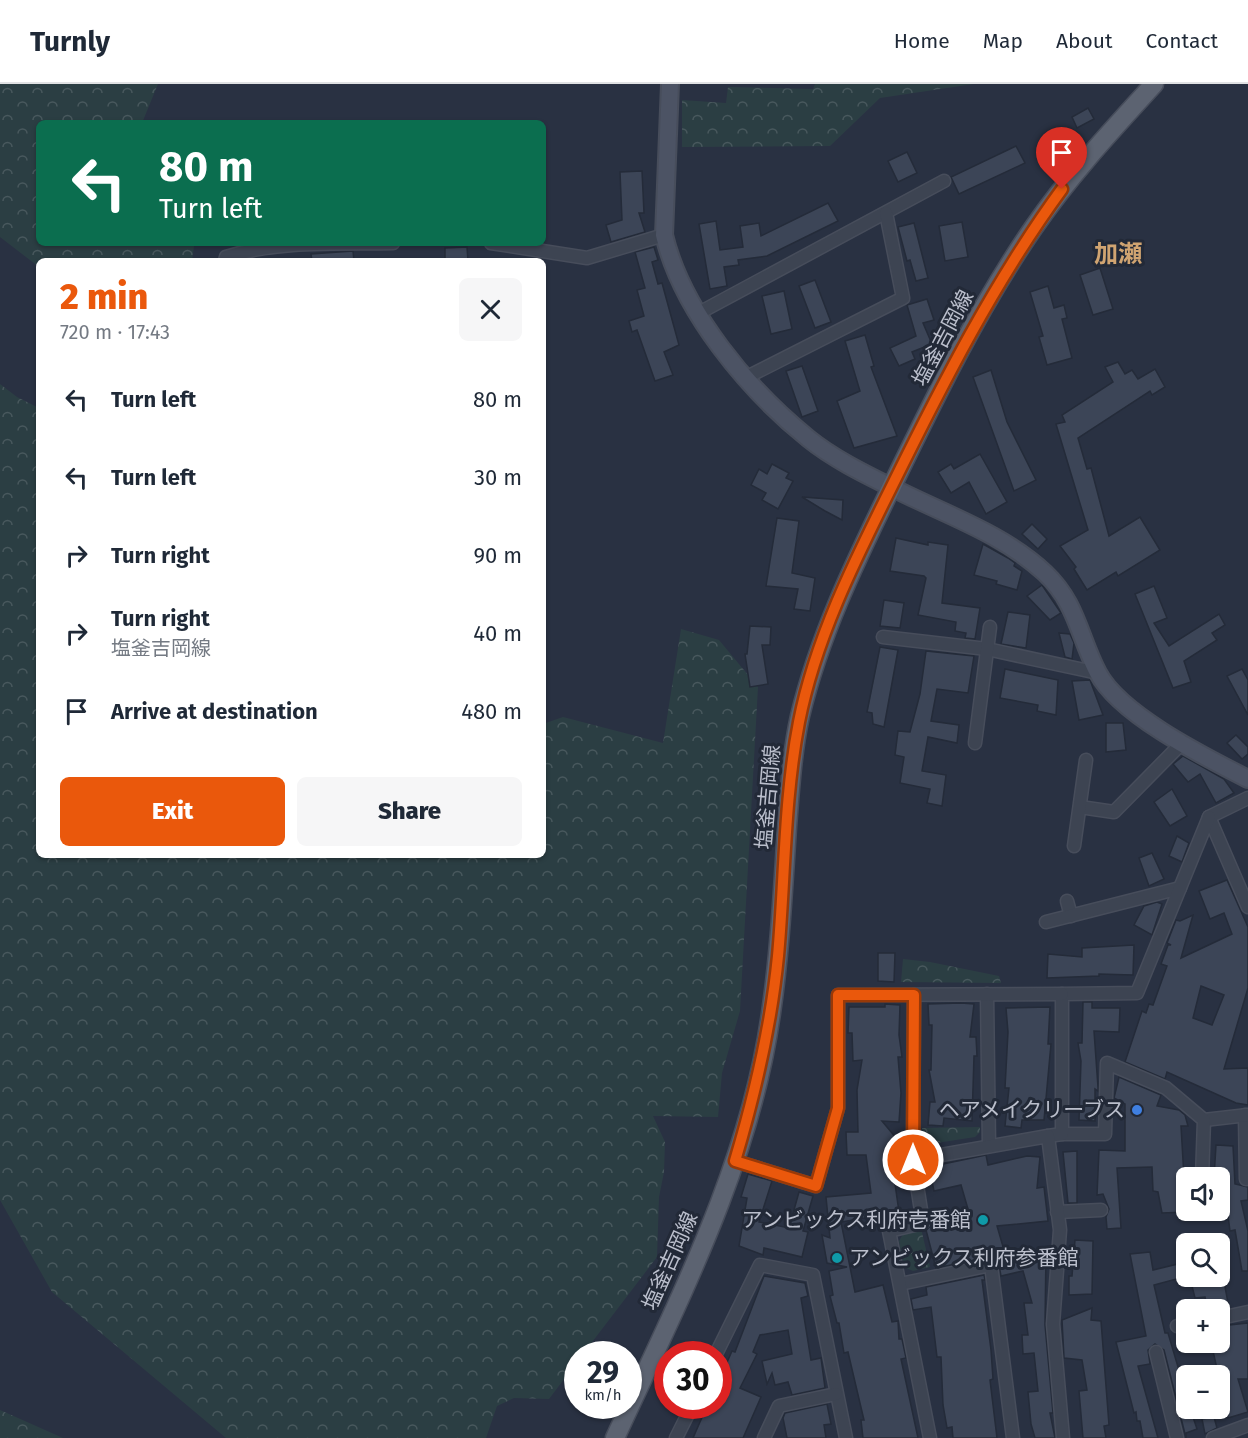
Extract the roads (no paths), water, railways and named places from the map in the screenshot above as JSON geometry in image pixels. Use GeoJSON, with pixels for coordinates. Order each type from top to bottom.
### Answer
{"type":"FeatureCollection","features":[{"type":"Feature","properties":{"kind":"main road","name":"塩釜吉岡線"},"geometry":{"type":"LineString","coordinates":[[615,1438],[686,1283],[735,1161],[757,1086],[771,1015],[791,776],[800,718],[830,620],[891,488],[995,287],[1076,170],[1154,84]]}},
{"type":"Feature","properties":{"kind":"street"},"geometry":{"type":"LineString","coordinates":[[670,84],[664,235],[682,288],[697,314],[767,402],[810,440],[891,488],[1008,544],[1045,573],[1074,610],[1098,673],[1111,691],[1142,718],[1248,779]]}},
{"type":"Feature","properties":{"kind":"street"},"geometry":{"type":"LineString","coordinates":[[697,314],[944,181]]}},
{"type":"Feature","properties":{"kind":"street"},"geometry":{"type":"LineString","coordinates":[[747,377],[903,298],[886,213]]}},
{"type":"Feature","properties":{"kind":"street"},"geometry":{"type":"LineString","coordinates":[[510,246],[587,258],[664,235]]}},
{"type":"Feature","properties":{"kind":"street"},"geometry":{"type":"LineString","coordinates":[[226,258],[245,251],[294,246]]}},
{"type":"Feature","properties":{"kind":"street"},"geometry":{"type":"LineString","coordinates":[[975,743],[990,627]]}},
{"type":"Feature","properties":{"kind":"street"},"geometry":{"type":"LineString","coordinates":[[883,638],[987,649],[1098,673]]}},
{"type":"Feature","properties":{"kind":"street"},"geometry":{"type":"LineString","coordinates":[[1080,807],[1114,812],[1183,742]]}},
{"type":"Feature","properties":{"kind":"street"},"geometry":{"type":"LineString","coordinates":[[1074,846],[1086,760]]}},
{"type":"Feature","properties":{"kind":"street"},"geometry":{"type":"LineString","coordinates":[[735,1161],[816,1186],[838,1108],[838,995],[1137,993],[1209,817],[1248,798]]}},
{"type":"Feature","properties":{"kind":"street"},"geometry":{"type":"LineString","coordinates":[[1209,817],[1248,907]]}},
{"type":"Feature","properties":{"kind":"street"},"geometry":{"type":"LineString","coordinates":[[1046,922],[1180,888]]}},
{"type":"Feature","properties":{"kind":"street"},"geometry":{"type":"LineString","coordinates":[[1067,901],[1071,916]]}},
{"type":"Feature","properties":{"kind":"street"},"geometry":{"type":"LineString","coordinates":[[987,994],[988,1146]]}},
{"type":"Feature","properties":{"kind":"street"},"geometry":{"type":"LineString","coordinates":[[1062,994],[1062,1134]]}},
{"type":"Feature","properties":{"kind":"street"},"geometry":{"type":"LineString","coordinates":[[914,995],[913,1160],[923,1223],[889,1231],[930,1438]]}},
{"type":"Feature","properties":{"kind":"street"},"geometry":{"type":"LineString","coordinates":[[913,1160],[1062,1134],[1106,1134],[1107,1063],[1166,1088],[1204,1120],[1246,1115],[1246,1179]]}},
{"type":"Feature","properties":{"kind":"street"},"geometry":{"type":"LineString","coordinates":[[1202,1167],[1204,1120]]}},
{"type":"Feature","properties":{"kind":"street"},"geometry":{"type":"LineString","coordinates":[[1048,1136],[1060,1230],[1053,1324],[1063,1438]]}},
{"type":"Feature","properties":{"kind":"street"},"geometry":{"type":"LineString","coordinates":[[1057,1212],[1101,1210]]}},
{"type":"Feature","properties":{"kind":"street"},"geometry":{"type":"LineString","coordinates":[[722,1341],[760,1265],[813,1275],[846,1438]]}},
{"type":"Feature","properties":{"kind":"street"},"geometry":{"type":"LineString","coordinates":[[900,1284],[991,1265],[1013,1438]]}},
{"type":"Feature","properties":{"kind":"street"},"geometry":{"type":"LineString","coordinates":[[1230,1316],[1248,1312]]}},
{"type":"Feature","properties":{"kind":"street"},"geometry":{"type":"LineString","coordinates":[[1156,1352],[1177,1438]]}},
{"type":"Feature","properties":{"kind":"street"},"geometry":{"type":"LineString","coordinates":[[764,1438],[779,1406],[836,1394]]}},
{"type":"Feature","properties":{"kind":"street"},"geometry":{"type":"LineString","coordinates":[[676,1438],[686,1419]]}},
{"type":"Feature","properties":{"kind":"street"},"geometry":{"type":"LineString","coordinates":[[1213,1438],[1248,1425]]}},
{"type":"Feature","properties":{"kind":"place","name":"ヘアメイクリーブス"},"geometry":{"type":"Point","coordinates":[1137,1110]}},
{"type":"Feature","properties":{"kind":"place","name":"アンビックス利府壱番館"},"geometry":{"type":"Point","coordinates":[983,1220]}},
{"type":"Feature","properties":{"kind":"place","name":"アンビックス利府参番館"},"geometry":{"type":"Point","coordinates":[837,1258]}},
{"type":"Feature","properties":{"kind":"district","name":"加瀬"},"geometry":{"type":"Point","coordinates":[1118,254]}}]}
